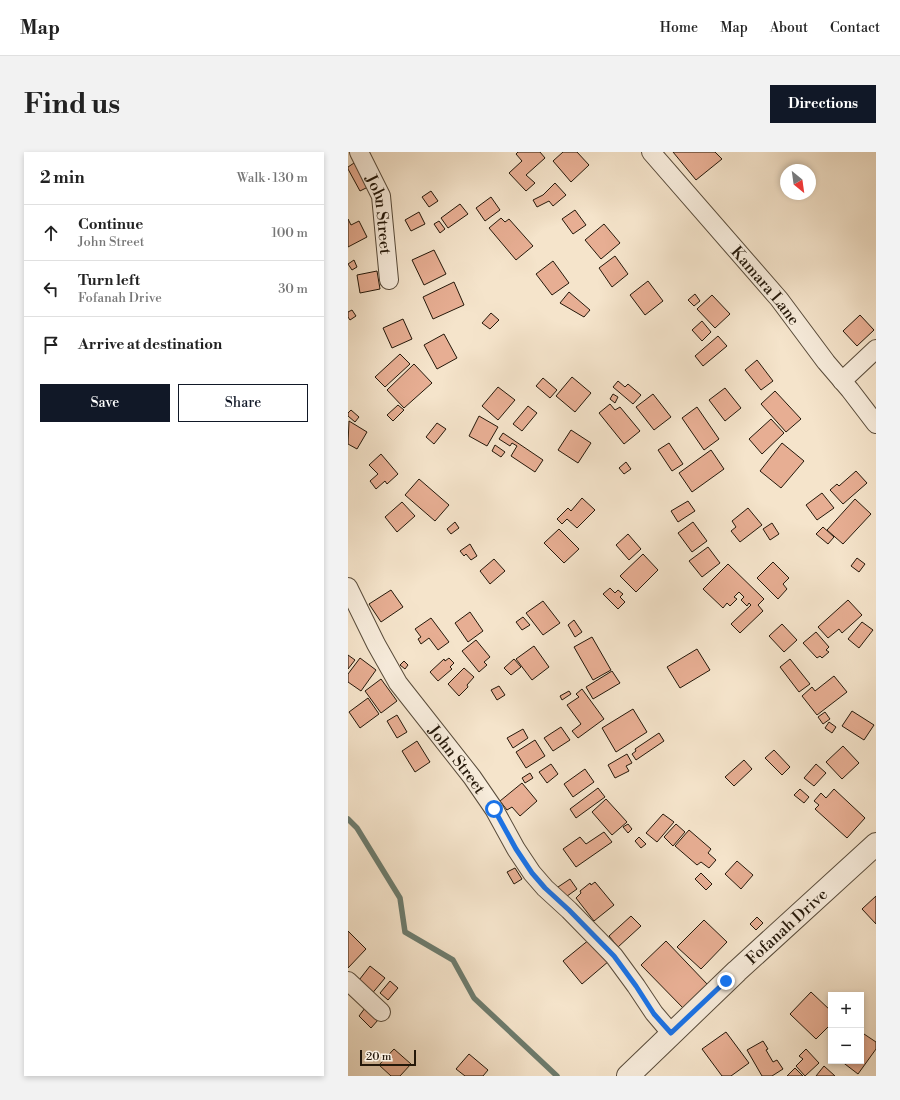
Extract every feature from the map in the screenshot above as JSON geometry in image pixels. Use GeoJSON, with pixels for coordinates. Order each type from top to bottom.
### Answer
{"type":"FeatureCollection","features":[{"type":"Feature","properties":{"kind":"street","name":"John Street"},"geometry":{"type":"LineString","coordinates":[[359,152],[381,196],[389,280]]}},
{"type":"Feature","properties":{"kind":"street","name":"Kamara Lane"},"geometry":{"type":"LineString","coordinates":[[651,152],[779,299],[876,424]]}},
{"type":"Feature","properties":{"kind":"street"},"geometry":{"type":"LineString","coordinates":[[842,381],[876,349]]}},
{"type":"Feature","properties":{"kind":"street","name":"John Street"},"geometry":{"type":"LineString","coordinates":[[348,586],[376,644],[398,683],[472,777],[494,809],[516,849],[532,873],[545,888],[614,956],[654,1014],[671,1033]]}},
{"type":"Feature","properties":{"kind":"street","name":"Fofanah Drive"},"geometry":{"type":"LineString","coordinates":[[628,1076],[737,971],[876,844]]}},
{"type":"Feature","properties":{"kind":"street"},"geometry":{"type":"LineString","coordinates":[[348,981],[381,1012]]}},
{"type":"Feature","properties":{"kind":"building"},"geometry":{"type":"Polygon","coordinates":[[[518,152],[540,152],[545,158],[526,175],[535,183],[526,191],[509,173],[522,161],[516,154],[518,152]]]}},
{"type":"Feature","properties":{"kind":"building"},"geometry":{"type":"Polygon","coordinates":[[[563,152],[577,152],[589,165],[571,182],[553,161],[563,152]]]}},
{"type":"Feature","properties":{"kind":"building"},"geometry":{"type":"Polygon","coordinates":[[[673,152],[715,152],[722,159],[696,180],[673,152]]]}},
{"type":"Feature","properties":{"kind":"building"},"geometry":{"type":"Polygon","coordinates":[[[354,163],[368,187],[360,191],[348,169],[348,167],[354,163]]]}},
{"type":"Feature","properties":{"kind":"building"},"geometry":{"type":"Polygon","coordinates":[[[555,183],[566,195],[553,206],[549,201],[537,207],[533,200],[543,195],[555,183]]]}},
{"type":"Feature","properties":{"kind":"building"},"geometry":{"type":"Polygon","coordinates":[[[431,191],[438,201],[429,207],[422,197],[431,191]]]}},
{"type":"Feature","properties":{"kind":"building"},"geometry":{"type":"Polygon","coordinates":[[[491,197],[500,210],[485,221],[476,208],[491,197]]]}},
{"type":"Feature","properties":{"kind":"building"},"geometry":{"type":"Polygon","coordinates":[[[460,204],[468,214],[448,228],[441,218],[460,204]]]}},
{"type":"Feature","properties":{"kind":"building"},"geometry":{"type":"Polygon","coordinates":[[[575,210],[586,225],[573,234],[562,219],[575,210]]]}},
{"type":"Feature","properties":{"kind":"building"},"geometry":{"type":"Polygon","coordinates":[[[419,212],[425,224],[411,231],[405,220],[419,212]]]}},
{"type":"Feature","properties":{"kind":"building"},"geometry":{"type":"Polygon","coordinates":[[[501,218],[505,222],[509,219],[533,246],[516,260],[489,228],[501,218]]]}},
{"type":"Feature","properties":{"kind":"building"},"geometry":{"type":"Polygon","coordinates":[[[348,219],[351,225],[359,221],[367,237],[348,247],[348,219]]]}},
{"type":"Feature","properties":{"kind":"building"},"geometry":{"type":"Polygon","coordinates":[[[439,221],[445,229],[440,233],[434,224],[439,221]]]}},
{"type":"Feature","properties":{"kind":"building"},"geometry":{"type":"Polygon","coordinates":[[[604,224],[620,243],[601,259],[585,240],[604,224]]]}},
{"type":"Feature","properties":{"kind":"building"},"geometry":{"type":"Polygon","coordinates":[[[434,250],[446,274],[424,285],[412,260],[434,250]]]}},
{"type":"Feature","properties":{"kind":"building"},"geometry":{"type":"Polygon","coordinates":[[[615,256],[628,274],[612,287],[599,268],[615,256]]]}},
{"type":"Feature","properties":{"kind":"building"},"geometry":{"type":"Polygon","coordinates":[[[354,260],[357,267],[352,270],[348,264],[354,260]]]}},
{"type":"Feature","properties":{"kind":"building"},"geometry":{"type":"Polygon","coordinates":[[[553,261],[569,283],[552,295],[536,274],[553,261]]]}},
{"type":"Feature","properties":{"kind":"building"},"geometry":{"type":"Polygon","coordinates":[[[377,271],[380,289],[360,293],[357,275],[377,271]]]}},
{"type":"Feature","properties":{"kind":"building"},"geometry":{"type":"Polygon","coordinates":[[[648,281],[663,301],[645,315],[630,295],[648,281]]]}},
{"type":"Feature","properties":{"kind":"building"},"geometry":{"type":"Polygon","coordinates":[[[454,282],[464,305],[433,319],[423,297],[454,282]]]}},
{"type":"Feature","properties":{"kind":"building"},"geometry":{"type":"Polygon","coordinates":[[[569,292],[590,310],[584,317],[560,303],[569,292]]]}},
{"type":"Feature","properties":{"kind":"building"},"geometry":{"type":"Polygon","coordinates":[[[695,294],[700,301],[694,306],[688,300],[695,294]]]}},
{"type":"Feature","properties":{"kind":"building"},"geometry":{"type":"Polygon","coordinates":[[[712,295],[730,314],[715,328],[697,309],[712,295]]]}},
{"type":"Feature","properties":{"kind":"building"},"geometry":{"type":"Polygon","coordinates":[[[352,310],[356,316],[350,320],[348,317],[348,312],[352,310]]]}},
{"type":"Feature","properties":{"kind":"building"},"geometry":{"type":"Polygon","coordinates":[[[491,313],[499,320],[490,329],[482,323],[491,313]]]}},
{"type":"Feature","properties":{"kind":"building"},"geometry":{"type":"Polygon","coordinates":[[[860,315],[874,330],[857,346],[843,331],[860,315]]]}},
{"type":"Feature","properties":{"kind":"building"},"geometry":{"type":"Polygon","coordinates":[[[403,319],[412,339],[392,348],[383,328],[403,319]]]}},
{"type":"Feature","properties":{"kind":"building"},"geometry":{"type":"Polygon","coordinates":[[[702,321],[711,332],[702,341],[692,330],[702,321]]]}},
{"type":"Feature","properties":{"kind":"building"},"geometry":{"type":"Polygon","coordinates":[[[444,334],[457,358],[437,369],[424,345],[444,334]]]}},
{"type":"Feature","properties":{"kind":"building"},"geometry":{"type":"Polygon","coordinates":[[[718,336],[727,346],[703,366],[695,356],[718,336]]]}},
{"type":"Feature","properties":{"kind":"building"},"geometry":{"type":"Polygon","coordinates":[[[400,354],[410,364],[385,387],[375,377],[400,354]]]}},
{"type":"Feature","properties":{"kind":"building"},"geometry":{"type":"Polygon","coordinates":[[[757,360],[773,381],[761,390],[745,370],[757,360]]]}},
{"type":"Feature","properties":{"kind":"building"},"geometry":{"type":"Polygon","coordinates":[[[414,364],[432,383],[404,408],[387,390],[414,364]]]}},
{"type":"Feature","properties":{"kind":"building"},"geometry":{"type":"Polygon","coordinates":[[[572,377],[591,393],[575,412],[556,396],[572,377]]]}},
{"type":"Feature","properties":{"kind":"building"},"geometry":{"type":"Polygon","coordinates":[[[543,378],[557,390],[550,398],[536,386],[543,378]]]}},
{"type":"Feature","properties":{"kind":"building"},"geometry":{"type":"Polygon","coordinates":[[[618,381],[625,387],[628,384],[641,395],[633,404],[613,387],[618,381]]]}},
{"type":"Feature","properties":{"kind":"building"},"geometry":{"type":"Polygon","coordinates":[[[498,387],[515,400],[498,420],[482,406],[498,387]]]}},
{"type":"Feature","properties":{"kind":"building"},"geometry":{"type":"Polygon","coordinates":[[[725,388],[741,408],[725,421],[709,400],[725,388]]]}},
{"type":"Feature","properties":{"kind":"building"},"geometry":{"type":"Polygon","coordinates":[[[775,391],[801,419],[786,432],[761,404],[775,391]]]}},
{"type":"Feature","properties":{"kind":"building"},"geometry":{"type":"Polygon","coordinates":[[[613,394],[618,397],[615,403],[610,399],[613,394]]]}},
{"type":"Feature","properties":{"kind":"building"},"geometry":{"type":"Polygon","coordinates":[[[653,394],[671,417],[654,430],[636,407],[653,394]]]}},
{"type":"Feature","properties":{"kind":"building"},"geometry":{"type":"Polygon","coordinates":[[[610,404],[615,410],[620,407],[640,431],[624,444],[599,413],[610,404]]]}},
{"type":"Feature","properties":{"kind":"building"},"geometry":{"type":"Polygon","coordinates":[[[398,405],[404,410],[393,421],[387,415],[398,405]]]}},
{"type":"Feature","properties":{"kind":"building"},"geometry":{"type":"Polygon","coordinates":[[[528,406],[537,413],[522,431],[513,424],[528,406]]]}},
{"type":"Feature","properties":{"kind":"building"},"geometry":{"type":"Polygon","coordinates":[[[697,407],[719,439],[704,450],[682,418],[697,407]]]}},
{"type":"Feature","properties":{"kind":"building"},"geometry":{"type":"Polygon","coordinates":[[[351,410],[359,417],[355,422],[348,416],[348,413],[351,410]]]}},
{"type":"Feature","properties":{"kind":"building"},"geometry":{"type":"Polygon","coordinates":[[[479,416],[498,427],[487,446],[469,436],[479,416]]]}},
{"type":"Feature","properties":{"kind":"building"},"geometry":{"type":"Polygon","coordinates":[[[771,419],[784,433],[762,454],[749,439],[771,419]]]}},
{"type":"Feature","properties":{"kind":"building"},"geometry":{"type":"Polygon","coordinates":[[[349,421],[367,432],[357,449],[348,444],[349,421]]]}},
{"type":"Feature","properties":{"kind":"building"},"geometry":{"type":"Polygon","coordinates":[[[437,423],[446,429],[434,444],[426,437],[437,423]]]}},
{"type":"Feature","properties":{"kind":"building"},"geometry":{"type":"Polygon","coordinates":[[[571,430],[591,443],[578,463],[558,450],[571,430]]]}},
{"type":"Feature","properties":{"kind":"building"},"geometry":{"type":"Polygon","coordinates":[[[503,433],[543,460],[535,472],[511,456],[517,446],[512,443],[510,446],[499,439],[503,433]]]}},
{"type":"Feature","properties":{"kind":"building"},"geometry":{"type":"Polygon","coordinates":[[[669,443],[683,464],[672,471],[658,450],[669,443]]]}},
{"type":"Feature","properties":{"kind":"building"},"geometry":{"type":"Polygon","coordinates":[[[782,443],[804,461],[781,488],[760,471],[782,443]]]}},
{"type":"Feature","properties":{"kind":"building"},"geometry":{"type":"Polygon","coordinates":[[[495,445],[505,452],[501,457],[492,451],[495,445]]]}},
{"type":"Feature","properties":{"kind":"building"},"geometry":{"type":"Polygon","coordinates":[[[711,450],[724,469],[692,492],[679,473],[711,450]]]}},
{"type":"Feature","properties":{"kind":"building"},"geometry":{"type":"Polygon","coordinates":[[[381,454],[398,474],[387,484],[385,481],[376,489],[370,481],[378,474],[369,465],[381,454]]]}},
{"type":"Feature","properties":{"kind":"building"},"geometry":{"type":"Polygon","coordinates":[[[626,462],[631,469],[624,474],[619,468],[626,462]]]}},
{"type":"Feature","properties":{"kind":"building"},"geometry":{"type":"Polygon","coordinates":[[[856,471],[867,483],[843,504],[830,490],[837,484],[839,486],[856,471]]]}},
{"type":"Feature","properties":{"kind":"building"},"geometry":{"type":"Polygon","coordinates":[[[419,479],[449,505],[435,521],[405,495],[419,479]]]}},
{"type":"Feature","properties":{"kind":"building"},"geometry":{"type":"Polygon","coordinates":[[[822,493],[834,508],[817,520],[806,505],[822,493]]]}},
{"type":"Feature","properties":{"kind":"building"},"geometry":{"type":"Polygon","coordinates":[[[582,498],[595,510],[577,528],[567,519],[562,524],[557,519],[568,508],[571,511],[582,498]]]}},
{"type":"Feature","properties":{"kind":"building"},"geometry":{"type":"Polygon","coordinates":[[[855,499],[871,514],[843,544],[827,530],[855,499]]]}},
{"type":"Feature","properties":{"kind":"building"},"geometry":{"type":"Polygon","coordinates":[[[688,501],[695,511],[678,522],[671,511],[688,501]]]}},
{"type":"Feature","properties":{"kind":"building"},"geometry":{"type":"Polygon","coordinates":[[[402,502],[415,516],[397,532],[385,517],[402,502]]]}},
{"type":"Feature","properties":{"kind":"building"},"geometry":{"type":"Polygon","coordinates":[[[748,508],[762,525],[740,542],[731,531],[736,527],[732,521],[748,508]]]}},
{"type":"Feature","properties":{"kind":"building"},"geometry":{"type":"Polygon","coordinates":[[[455,522],[459,528],[451,534],[447,529],[455,522]]]}},
{"type":"Feature","properties":{"kind":"building"},"geometry":{"type":"Polygon","coordinates":[[[693,522],[707,541],[692,552],[678,533],[693,522]]]}},
{"type":"Feature","properties":{"kind":"building"},"geometry":{"type":"Polygon","coordinates":[[[772,523],[779,534],[770,540],[763,529],[772,523]]]}},
{"type":"Feature","properties":{"kind":"building"},"geometry":{"type":"Polygon","coordinates":[[[823,527],[834,537],[828,544],[816,534],[823,527]]]}},
{"type":"Feature","properties":{"kind":"building"},"geometry":{"type":"Polygon","coordinates":[[[559,529],[579,549],[564,563],[544,543],[559,529]]]}},
{"type":"Feature","properties":{"kind":"building"},"geometry":{"type":"Polygon","coordinates":[[[628,534],[641,549],[629,560],[616,545],[628,534]]]}},
{"type":"Feature","properties":{"kind":"building"},"geometry":{"type":"Polygon","coordinates":[[[470,544],[477,556],[471,560],[466,554],[464,556],[460,551],[470,544]]]}},
{"type":"Feature","properties":{"kind":"building"},"geometry":{"type":"Polygon","coordinates":[[[708,547],[720,563],[702,577],[689,561],[708,547]]]}},
{"type":"Feature","properties":{"kind":"building"},"geometry":{"type":"Polygon","coordinates":[[[643,554],[658,570],[636,592],[620,576],[643,554]]]}},
{"type":"Feature","properties":{"kind":"building"},"geometry":{"type":"Polygon","coordinates":[[[857,558],[865,564],[859,572],[851,566],[857,558]]]}},
{"type":"Feature","properties":{"kind":"building"},"geometry":{"type":"Polygon","coordinates":[[[494,559],[505,571],[490,584],[480,571],[494,559]]]}},
{"type":"Feature","properties":{"kind":"building"},"geometry":{"type":"Polygon","coordinates":[[[773,562],[789,578],[783,584],[787,589],[778,599],[757,578],[773,562]]]}},
{"type":"Feature","properties":{"kind":"building"},"geometry":{"type":"Polygon","coordinates":[[[728,564],[764,599],[758,605],[763,611],[740,633],[731,624],[751,605],[749,603],[747,606],[741,600],[744,597],[739,592],[734,597],[737,599],[730,606],[727,603],[723,608],[703,589],[728,564]]]}},
{"type":"Feature","properties":{"kind":"building"},"geometry":{"type":"Polygon","coordinates":[[[610,588],[615,593],[618,590],[623,594],[620,597],[625,602],[618,609],[603,594],[610,588]]]}},
{"type":"Feature","properties":{"kind":"building"},"geometry":{"type":"Polygon","coordinates":[[[391,590],[403,607],[381,622],[369,604],[391,590]]]}},
{"type":"Feature","properties":{"kind":"building"},"geometry":{"type":"Polygon","coordinates":[[[848,600],[862,615],[842,633],[839,629],[828,638],[818,627],[848,600]]]}},
{"type":"Feature","properties":{"kind":"building"},"geometry":{"type":"Polygon","coordinates":[[[543,601],[560,623],[543,635],[526,613],[543,601]]]}},
{"type":"Feature","properties":{"kind":"building"},"geometry":{"type":"Polygon","coordinates":[[[470,612],[483,631],[468,642],[455,623],[470,612]]]}},
{"type":"Feature","properties":{"kind":"building"},"geometry":{"type":"Polygon","coordinates":[[[523,617],[530,625],[522,630],[516,622],[523,617]]]}},
{"type":"Feature","properties":{"kind":"building"},"geometry":{"type":"Polygon","coordinates":[[[431,618],[449,642],[438,650],[429,638],[421,644],[418,639],[421,637],[415,629],[431,618]]]}},
{"type":"Feature","properties":{"kind":"building"},"geometry":{"type":"Polygon","coordinates":[[[574,620],[582,632],[575,637],[568,625],[574,620]]]}},
{"type":"Feature","properties":{"kind":"building"},"geometry":{"type":"Polygon","coordinates":[[[862,622],[873,630],[859,648],[848,639],[862,622]]]}},
{"type":"Feature","properties":{"kind":"building"},"geometry":{"type":"Polygon","coordinates":[[[782,624],[797,640],[784,652],[769,636],[782,624]]]}},
{"type":"Feature","properties":{"kind":"building"},"geometry":{"type":"Polygon","coordinates":[[[816,632],[829,647],[826,650],[829,652],[822,658],[820,656],[817,658],[803,643],[816,632]]]}},
{"type":"Feature","properties":{"kind":"building"},"geometry":{"type":"Polygon","coordinates":[[[592,637],[611,670],[593,680],[574,647],[592,637]]]}},
{"type":"Feature","properties":{"kind":"building"},"geometry":{"type":"Polygon","coordinates":[[[476,640],[490,657],[484,662],[487,665],[479,672],[462,651],[476,640]]]}},
{"type":"Feature","properties":{"kind":"building"},"geometry":{"type":"Polygon","coordinates":[[[534,646],[549,667],[532,680],[516,659],[534,646]]]}},
{"type":"Feature","properties":{"kind":"building"},"geometry":{"type":"Polygon","coordinates":[[[697,649],[710,670],[680,688],[667,667],[697,649]]]}},
{"type":"Feature","properties":{"kind":"building"},"geometry":{"type":"Polygon","coordinates":[[[348,655],[355,660],[348,669],[348,655]]]}},
{"type":"Feature","properties":{"kind":"building"},"geometry":{"type":"Polygon","coordinates":[[[360,658],[376,670],[361,691],[348,682],[348,674],[360,658]]]}},
{"type":"Feature","properties":{"kind":"building"},"geometry":{"type":"Polygon","coordinates":[[[449,658],[454,663],[450,667],[452,669],[438,681],[430,672],[444,659],[445,661],[449,658]]]}},
{"type":"Feature","properties":{"kind":"building"},"geometry":{"type":"Polygon","coordinates":[[[514,659],[521,667],[511,675],[504,668],[514,659]]]}},
{"type":"Feature","properties":{"kind":"building"},"geometry":{"type":"Polygon","coordinates":[[[790,659],[810,684],[799,692],[780,667],[790,659]]]}},
{"type":"Feature","properties":{"kind":"building"},"geometry":{"type":"Polygon","coordinates":[[[404,661],[408,665],[405,669],[400,665],[404,661]]]}},
{"type":"Feature","properties":{"kind":"building"},"geometry":{"type":"Polygon","coordinates":[[[464,668],[474,677],[467,685],[468,687],[459,696],[448,684],[464,668]]]}},
{"type":"Feature","properties":{"kind":"building"},"geometry":{"type":"Polygon","coordinates":[[[612,671],[620,683],[593,699],[586,687],[612,671]]]}},
{"type":"Feature","properties":{"kind":"building"},"geometry":{"type":"Polygon","coordinates":[[[834,676],[847,692],[817,715],[802,696],[812,687],[815,691],[834,676]]]}},
{"type":"Feature","properties":{"kind":"building"},"geometry":{"type":"Polygon","coordinates":[[[381,679],[397,701],[381,713],[365,691],[381,679]]]}},
{"type":"Feature","properties":{"kind":"building"},"geometry":{"type":"Polygon","coordinates":[[[499,686],[505,695],[497,700],[491,690],[499,686]]]}},
{"type":"Feature","properties":{"kind":"building"},"geometry":{"type":"Polygon","coordinates":[[[582,689],[604,719],[578,738],[572,731],[581,724],[567,705],[579,697],[576,694],[582,689]]]}},
{"type":"Feature","properties":{"kind":"building"},"geometry":{"type":"Polygon","coordinates":[[[569,691],[571,694],[562,700],[560,696],[569,691]]]}},
{"type":"Feature","properties":{"kind":"building"},"geometry":{"type":"Polygon","coordinates":[[[368,698],[379,714],[360,728],[349,712],[368,698]]]}},
{"type":"Feature","properties":{"kind":"building"},"geometry":{"type":"Polygon","coordinates":[[[633,709],[647,732],[616,752],[602,728],[633,709]]]}},
{"type":"Feature","properties":{"kind":"building"},"geometry":{"type":"Polygon","coordinates":[[[852,711],[874,725],[864,740],[842,726],[852,711]]]}},
{"type":"Feature","properties":{"kind":"building"},"geometry":{"type":"Polygon","coordinates":[[[825,712],[830,719],[823,724],[818,717],[825,712]]]}},
{"type":"Feature","properties":{"kind":"building"},"geometry":{"type":"Polygon","coordinates":[[[397,715],[407,732],[397,738],[387,721],[397,715]]]}},
{"type":"Feature","properties":{"kind":"building"},"geometry":{"type":"Polygon","coordinates":[[[829,722],[836,727],[832,733],[825,728],[829,722]]]}},
{"type":"Feature","properties":{"kind":"building"},"geometry":{"type":"Polygon","coordinates":[[[561,727],[570,740],[553,751],[544,738],[561,727]]]}},
{"type":"Feature","properties":{"kind":"building"},"geometry":{"type":"Polygon","coordinates":[[[523,729],[528,738],[513,748],[507,738],[523,729]]]}},
{"type":"Feature","properties":{"kind":"building"},"geometry":{"type":"Polygon","coordinates":[[[659,733],[664,741],[636,760],[632,754],[636,751],[635,749],[659,733]]]}},
{"type":"Feature","properties":{"kind":"building"},"geometry":{"type":"Polygon","coordinates":[[[535,740],[545,756],[526,768],[516,752],[535,740]]]}},
{"type":"Feature","properties":{"kind":"building"},"geometry":{"type":"Polygon","coordinates":[[[417,741],[430,762],[415,772],[402,751],[417,741]]]}},
{"type":"Feature","properties":{"kind":"building"},"geometry":{"type":"Polygon","coordinates":[[[843,746],[859,763],[842,779],[826,762],[843,746]]]}},
{"type":"Feature","properties":{"kind":"building"},"geometry":{"type":"Polygon","coordinates":[[[774,750],[790,767],[782,775],[765,758],[774,750]]]}},
{"type":"Feature","properties":{"kind":"building"},"geometry":{"type":"Polygon","coordinates":[[[627,754],[632,763],[626,766],[629,771],[615,778],[608,765],[627,754]]]}},
{"type":"Feature","properties":{"kind":"building"},"geometry":{"type":"Polygon","coordinates":[[[744,760],[752,769],[734,786],[725,777],[744,760]]]}},
{"type":"Feature","properties":{"kind":"building"},"geometry":{"type":"Polygon","coordinates":[[[551,764],[558,774],[547,783],[539,772],[551,764]]]}},
{"type":"Feature","properties":{"kind":"building"},"geometry":{"type":"Polygon","coordinates":[[[816,764],[826,773],[814,786],[804,778],[816,764]]]}},
{"type":"Feature","properties":{"kind":"building"},"geometry":{"type":"Polygon","coordinates":[[[585,769],[594,782],[573,797],[564,784],[585,769]]]}},
{"type":"Feature","properties":{"kind":"building"},"geometry":{"type":"Polygon","coordinates":[[[530,773],[533,778],[525,783],[522,778],[530,773]]]}},
{"type":"Feature","properties":{"kind":"building"},"geometry":{"type":"Polygon","coordinates":[[[522,783],[537,801],[520,816],[512,807],[507,810],[500,801],[522,783]]]}},
{"type":"Feature","properties":{"kind":"building"},"geometry":{"type":"Polygon","coordinates":[[[598,788],[605,797],[576,818],[570,809],[598,788]]]}},
{"type":"Feature","properties":{"kind":"building"},"geometry":{"type":"Polygon","coordinates":[[[800,789],[809,797],[804,803],[794,795],[800,789]]]}},
{"type":"Feature","properties":{"kind":"building"},"geometry":{"type":"Polygon","coordinates":[[[834,789],[865,818],[847,838],[815,809],[819,805],[814,801],[821,793],[826,798],[834,789]]]}},
{"type":"Feature","properties":{"kind":"building"},"geometry":{"type":"Polygon","coordinates":[[[606,799],[627,822],[612,835],[592,812],[606,799]]]}},
{"type":"Feature","properties":{"kind":"building"},"geometry":{"type":"Polygon","coordinates":[[[663,814],[674,822],[657,842],[646,833],[663,814]]]}},
{"type":"Feature","properties":{"kind":"building"},"geometry":{"type":"Polygon","coordinates":[[[628,824],[632,829],[628,833],[623,827],[628,824]]]}},
{"type":"Feature","properties":{"kind":"building"},"geometry":{"type":"Polygon","coordinates":[[[676,824],[685,832],[673,846],[664,837],[676,824]]]}},
{"type":"Feature","properties":{"kind":"building"},"geometry":{"type":"Polygon","coordinates":[[[689,830],[711,849],[708,853],[716,860],[709,868],[701,862],[697,865],[675,846],[689,830]]]}},
{"type":"Feature","properties":{"kind":"building"},"geometry":{"type":"Polygon","coordinates":[[[604,832],[612,842],[576,867],[563,849],[580,837],[586,844],[604,832]]]}},
{"type":"Feature","properties":{"kind":"building"},"geometry":{"type":"Polygon","coordinates":[[[639,837],[646,844],[641,848],[635,841],[639,837]]]}},
{"type":"Feature","properties":{"kind":"building"},"geometry":{"type":"Polygon","coordinates":[[[737,861],[753,875],[741,889],[725,874],[737,861]]]}},
{"type":"Feature","properties":{"kind":"building"},"geometry":{"type":"Polygon","coordinates":[[[515,868],[522,879],[514,884],[507,872],[515,868]]]}},
{"type":"Feature","properties":{"kind":"building"},"geometry":{"type":"Polygon","coordinates":[[[701,873],[712,884],[706,890],[695,879],[701,873]]]}},
{"type":"Feature","properties":{"kind":"building"},"geometry":{"type":"Polygon","coordinates":[[[570,879],[577,889],[563,899],[555,889],[570,879]]]}},
{"type":"Feature","properties":{"kind":"building"},"geometry":{"type":"Polygon","coordinates":[[[595,882],[614,905],[594,921],[576,898],[581,893],[580,891],[590,883],[591,885],[595,882]]]}},
{"type":"Feature","properties":{"kind":"building"},"geometry":{"type":"Polygon","coordinates":[[[876,896],[876,924],[862,909],[876,896]]]}},
{"type":"Feature","properties":{"kind":"building"},"geometry":{"type":"Polygon","coordinates":[[[631,916],[641,926],[618,947],[609,936],[631,916]]]}},
{"type":"Feature","properties":{"kind":"building"},"geometry":{"type":"Polygon","coordinates":[[[757,917],[763,923],[756,930],[750,924],[757,917]]]}},
{"type":"Feature","properties":{"kind":"building"},"geometry":{"type":"Polygon","coordinates":[[[704,920],[727,942],[701,969],[677,947],[704,920]]]}},
{"type":"Feature","properties":{"kind":"building"},"geometry":{"type":"Polygon","coordinates":[[[348,931],[366,949],[348,968],[348,931]]]}},
{"type":"Feature","properties":{"kind":"building"},"geometry":{"type":"Polygon","coordinates":[[[590,939],[609,961],[582,984],[563,961],[590,939]]]}},
{"type":"Feature","properties":{"kind":"building"},"geometry":{"type":"Polygon","coordinates":[[[666,941],[708,985],[684,1009],[641,965],[666,941]]]}},
{"type":"Feature","properties":{"kind":"building"},"geometry":{"type":"Polygon","coordinates":[[[370,966],[385,978],[370,996],[356,984],[370,966]]]}},
{"type":"Feature","properties":{"kind":"building"},"geometry":{"type":"Polygon","coordinates":[[[390,981],[398,988],[388,1000],[380,993],[390,981]]]}},
{"type":"Feature","properties":{"kind":"building"},"geometry":{"type":"Polygon","coordinates":[[[811,992],[828,1008],[828,1027],[816,1039],[790,1014],[811,992]]]}},
{"type":"Feature","properties":{"kind":"building"},"geometry":{"type":"Polygon","coordinates":[[[365,1008],[378,1020],[371,1028],[359,1016],[365,1008]]]}},
{"type":"Feature","properties":{"kind":"building"},"geometry":{"type":"Polygon","coordinates":[[[726,1032],[749,1063],[731,1076],[722,1076],[702,1049],[726,1032]]]}},
{"type":"Feature","properties":{"kind":"building"},"geometry":{"type":"Polygon","coordinates":[[[864,1034],[876,1042],[876,1049],[858,1074],[845,1064],[864,1064],[864,1034]]]}},
{"type":"Feature","properties":{"kind":"building"},"geometry":{"type":"Polygon","coordinates":[[[763,1041],[773,1062],[777,1060],[783,1069],[772,1076],[762,1076],[747,1050],[763,1041]]]}},
{"type":"Feature","properties":{"kind":"building"},"geometry":{"type":"Polygon","coordinates":[[[394,1049],[411,1064],[400,1076],[391,1076],[379,1065],[394,1049]]]}},
{"type":"Feature","properties":{"kind":"building"},"geometry":{"type":"Polygon","coordinates":[[[806,1049],[819,1063],[805,1076],[796,1066],[803,1059],[799,1056],[806,1049]]]}},
{"type":"Feature","properties":{"kind":"building"},"geometry":{"type":"Polygon","coordinates":[[[469,1054],[488,1070],[483,1076],[465,1076],[456,1069],[469,1054]]]}},
{"type":"Feature","properties":{"kind":"building"},"geometry":{"type":"Polygon","coordinates":[[[824,1066],[835,1076],[816,1076],[824,1066]]]}},
{"type":"Feature","properties":{"kind":"building"},"geometry":{"type":"Polygon","coordinates":[[[795,1068],[803,1076],[787,1076],[795,1068]]]}},
{"type":"Feature","properties":{"kind":"waterway"},"geometry":{"type":"LineString","coordinates":[[348,819],[357,828],[400,898],[405,932],[453,960],[474,998],[557,1076]]}},
{"type":"Feature","properties":{"kind":"route"},"geometry":{"type":"LineString","coordinates":[[494,809],[516,849],[532,873],[545,888],[614,956],[654,1014],[671,1033],[726,981]]}}]}
